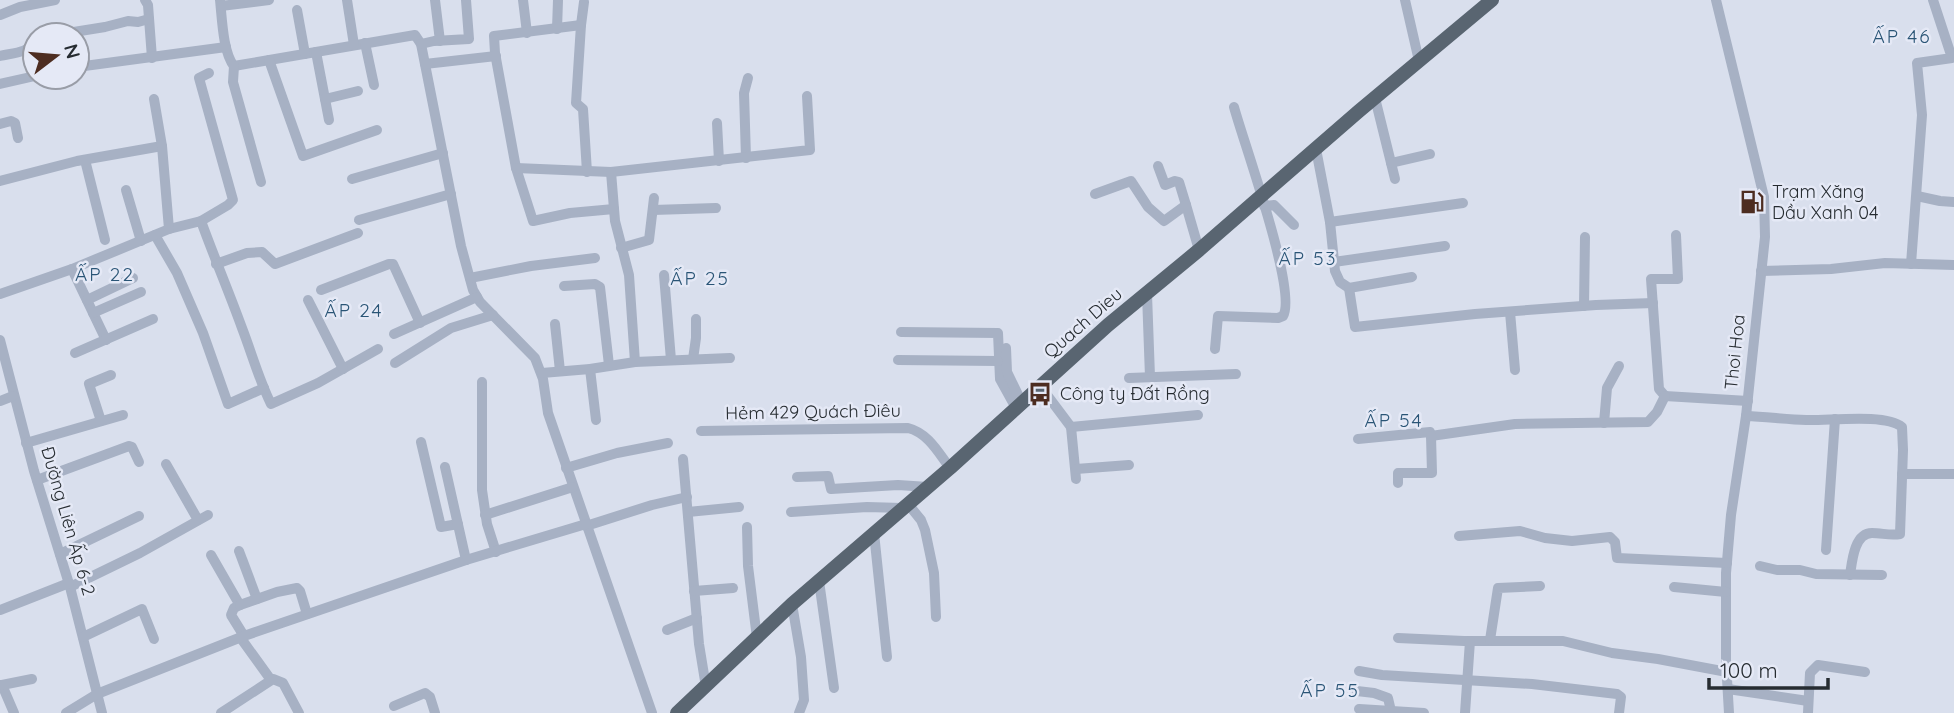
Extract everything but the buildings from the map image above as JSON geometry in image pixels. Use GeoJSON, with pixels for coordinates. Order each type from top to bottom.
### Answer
{"type":"FeatureCollection","features":[{"type":"Feature","properties":{"kind":"main road","name":"Quach Dieu"},"geometry":{"type":"LineString","coordinates":[[677,713],[792,604],[950,468],[1108,325],[1263,201],[1316,149],[1492,0]]}},
{"type":"Feature","properties":{"kind":"street"},"geometry":{"type":"LineString","coordinates":[[0,15],[20,7],[55,0]]}},
{"type":"Feature","properties":{"kind":"street"},"geometry":{"type":"LineString","coordinates":[[145,0],[148,5],[152,58]]}},
{"type":"Feature","properties":{"kind":"street"},"geometry":{"type":"LineString","coordinates":[[261,182],[233,82],[234,66],[226,47],[221,3],[269,0]]}},
{"type":"Feature","properties":{"kind":"street"},"geometry":{"type":"LineString","coordinates":[[347,0],[374,85]]}},
{"type":"Feature","properties":{"kind":"street"},"geometry":{"type":"LineString","coordinates":[[435,0],[440,41]]}},
{"type":"Feature","properties":{"kind":"street"},"geometry":{"type":"LineString","coordinates":[[421,44],[469,39],[466,0]]}},
{"type":"Feature","properties":{"kind":"street"},"geometry":{"type":"LineString","coordinates":[[523,0],[527,33]]}},
{"type":"Feature","properties":{"kind":"street"},"geometry":{"type":"LineString","coordinates":[[557,29],[558,0]]}},
{"type":"Feature","properties":{"kind":"street"},"geometry":{"type":"LineString","coordinates":[[1405,0],[1419,61]]}},
{"type":"Feature","properties":{"kind":"street","name":"Thoi Hoa"},"geometry":{"type":"LineString","coordinates":[[1716,0],[1765,197],[1765,237],[1727,564],[1729,713]]}},
{"type":"Feature","properties":{"kind":"street"},"geometry":{"type":"LineString","coordinates":[[1911,264],[1922,115],[1917,63],[1952,58],[1933,0]]}},
{"type":"Feature","properties":{"kind":"street"},"geometry":{"type":"LineString","coordinates":[[584,2],[576,103],[583,109],[587,172]]}},
{"type":"Feature","properties":{"kind":"street"},"geometry":{"type":"LineString","coordinates":[[298,10],[329,120]]}},
{"type":"Feature","properties":{"kind":"street"},"geometry":{"type":"LineString","coordinates":[[91,29],[149,19]]}},
{"type":"Feature","properties":{"kind":"street"},"geometry":{"type":"LineString","coordinates":[[581,25],[494,36],[516,168],[533,221],[570,213],[614,209]]}},
{"type":"Feature","properties":{"kind":"street"},"geometry":{"type":"LineString","coordinates":[[234,66],[415,35],[421,44],[461,246],[470,278],[477,297],[535,358],[542,373],[548,413],[652,713]]}},
{"type":"Feature","properties":{"kind":"street"},"geometry":{"type":"LineString","coordinates":[[91,65],[226,47]]}},
{"type":"Feature","properties":{"kind":"street"},"geometry":{"type":"LineString","coordinates":[[0,56],[21,51]]}},
{"type":"Feature","properties":{"kind":"street"},"geometry":{"type":"LineString","coordinates":[[425,64],[496,56]]}},
{"type":"Feature","properties":{"kind":"street"},"geometry":{"type":"LineString","coordinates":[[269,60],[303,156],[377,130]]}},
{"type":"Feature","properties":{"kind":"street"},"geometry":{"type":"LineString","coordinates":[[0,294],[72,269],[169,229],[201,221],[233,200],[199,78],[209,73]]}},
{"type":"Feature","properties":{"kind":"street"},"geometry":{"type":"LineString","coordinates":[[746,158],[744,93],[748,78]]}},
{"type":"Feature","properties":{"kind":"street"},"geometry":{"type":"LineString","coordinates":[[0,84],[21,79]]}},
{"type":"Feature","properties":{"kind":"street"},"geometry":{"type":"LineString","coordinates":[[325,99],[358,91]]}},
{"type":"Feature","properties":{"kind":"street"},"geometry":{"type":"LineString","coordinates":[[516,168],[611,172],[810,150],[807,96]]}},
{"type":"Feature","properties":{"kind":"street"},"geometry":{"type":"LineString","coordinates":[[1375,98],[1395,179]]}},
{"type":"Feature","properties":{"kind":"street"},"geometry":{"type":"LineString","coordinates":[[153,99],[162,146],[169,229]]}},
{"type":"Feature","properties":{"kind":"street"},"geometry":{"type":"LineString","coordinates":[[1215,349],[1218,317],[1278,318],[1286,311],[1286,286],[1234,107]]}},
{"type":"Feature","properties":{"kind":"street"},"geometry":{"type":"LineString","coordinates":[[0,124],[11,121],[15,123],[18,138]]}},
{"type":"Feature","properties":{"kind":"street"},"geometry":{"type":"LineString","coordinates":[[717,123],[719,161]]}},
{"type":"Feature","properties":{"kind":"street"},"geometry":{"type":"LineString","coordinates":[[0,181],[85,160],[162,146]]}},
{"type":"Feature","properties":{"kind":"street"},"geometry":{"type":"LineString","coordinates":[[1316,149],[1330,222],[1334,262],[1340,282],[1349,288],[1412,277]]}},
{"type":"Feature","properties":{"kind":"street"},"geometry":{"type":"LineString","coordinates":[[352,179],[443,153]]}},
{"type":"Feature","properties":{"kind":"street"},"geometry":{"type":"LineString","coordinates":[[1391,163],[1430,154]]}},
{"type":"Feature","properties":{"kind":"street"},"geometry":{"type":"LineString","coordinates":[[85,160],[105,240]]}},
{"type":"Feature","properties":{"kind":"street"},"geometry":{"type":"LineString","coordinates":[[1158,166],[1166,185],[1178,182],[1199,250]]}},
{"type":"Feature","properties":{"kind":"street"},"geometry":{"type":"LineString","coordinates":[[611,172],[615,221],[629,275],[635,362]]}},
{"type":"Feature","properties":{"kind":"street"},"geometry":{"type":"LineString","coordinates":[[1095,194],[1131,181],[1148,207],[1164,222],[1186,205]]}},
{"type":"Feature","properties":{"kind":"street"},"geometry":{"type":"LineString","coordinates":[[126,190],[141,241]]}},
{"type":"Feature","properties":{"kind":"street"},"geometry":{"type":"LineString","coordinates":[[359,220],[451,194]]}},
{"type":"Feature","properties":{"kind":"street"},"geometry":{"type":"LineString","coordinates":[[1917,196],[1954,202]]}},
{"type":"Feature","properties":{"kind":"street"},"geometry":{"type":"LineString","coordinates":[[1263,201],[1274,205],[1294,225]]}},
{"type":"Feature","properties":{"kind":"street"},"geometry":{"type":"LineString","coordinates":[[1330,222],[1463,203]]}},
{"type":"Feature","properties":{"kind":"street"},"geometry":{"type":"LineString","coordinates":[[621,248],[649,240],[653,204],[716,208]]}},
{"type":"Feature","properties":{"kind":"street"},"geometry":{"type":"LineString","coordinates":[[201,221],[272,404],[378,349]]}},
{"type":"Feature","properties":{"kind":"street"},"geometry":{"type":"LineString","coordinates":[[216,264],[247,253],[262,252],[275,264],[358,233]]}},
{"type":"Feature","properties":{"kind":"street"},"geometry":{"type":"LineString","coordinates":[[155,235],[177,272],[228,404],[264,388]]}},
{"type":"Feature","properties":{"kind":"street"},"geometry":{"type":"LineString","coordinates":[[1676,235],[1678,279],[1651,279],[1659,389],[1665,396],[1748,401]]}},
{"type":"Feature","properties":{"kind":"street"},"geometry":{"type":"LineString","coordinates":[[1584,306],[1585,237]]}},
{"type":"Feature","properties":{"kind":"street"},"geometry":{"type":"LineString","coordinates":[[1334,262],[1445,246]]}},
{"type":"Feature","properties":{"kind":"street"},"geometry":{"type":"LineString","coordinates":[[470,278],[531,266],[595,258]]}},
{"type":"Feature","properties":{"kind":"street"},"geometry":{"type":"LineString","coordinates":[[1761,271],[1831,269],[1885,263],[1954,265]]}},
{"type":"Feature","properties":{"kind":"street"},"geometry":{"type":"LineString","coordinates":[[321,290],[392,264],[420,323]]}},
{"type":"Feature","properties":{"kind":"street"},"geometry":{"type":"LineString","coordinates":[[72,269],[106,340]]}},
{"type":"Feature","properties":{"kind":"street"},"geometry":{"type":"LineString","coordinates":[[664,275],[671,360]]}},
{"type":"Feature","properties":{"kind":"street"},"geometry":{"type":"LineString","coordinates":[[87,300],[133,278]]}},
{"type":"Feature","properties":{"kind":"street"},"geometry":{"type":"LineString","coordinates":[[564,286],[600,286],[609,365]]}},
{"type":"Feature","properties":{"kind":"street"},"geometry":{"type":"LineString","coordinates":[[1349,288],[1355,327],[1475,314],[1653,303]]}},
{"type":"Feature","properties":{"kind":"street"},"geometry":{"type":"LineString","coordinates":[[93,313],[141,292]]}},
{"type":"Feature","properties":{"kind":"street"},"geometry":{"type":"LineString","coordinates":[[1147,294],[1150,377]]}},
{"type":"Feature","properties":{"kind":"street"},"geometry":{"type":"LineString","coordinates":[[394,334],[477,297]]}},
{"type":"Feature","properties":{"kind":"street"},"geometry":{"type":"LineString","coordinates":[[308,300],[343,369]]}},
{"type":"Feature","properties":{"kind":"street"},"geometry":{"type":"LineString","coordinates":[[1510,312],[1515,370]]}},
{"type":"Feature","properties":{"kind":"street"},"geometry":{"type":"LineString","coordinates":[[396,363],[451,328],[493,315]]}},
{"type":"Feature","properties":{"kind":"street"},"geometry":{"type":"LineString","coordinates":[[75,353],[153,318]]}},
{"type":"Feature","properties":{"kind":"street"},"geometry":{"type":"LineString","coordinates":[[693,359],[696,319]]}},
{"type":"Feature","properties":{"kind":"street"},"geometry":{"type":"LineString","coordinates":[[555,324],[560,371]]}},
{"type":"Feature","properties":{"kind":"street"},"geometry":{"type":"LineString","coordinates":[[901,332],[998,333],[1000,379],[1019,405]]}},
{"type":"Feature","properties":{"kind":"street","name":"Đường Liên Ấp 6-2"},"geometry":{"type":"LineString","coordinates":[[0,340],[26,443],[70,585],[102,713]]}},
{"type":"Feature","properties":{"kind":"street"},"geometry":{"type":"LineString","coordinates":[[1006,348],[1007,372],[1019,405]]}},
{"type":"Feature","properties":{"kind":"street"},"geometry":{"type":"LineString","coordinates":[[542,373],[635,362],[730,358]]}},
{"type":"Feature","properties":{"kind":"street"},"geometry":{"type":"LineString","coordinates":[[898,360],[999,361]]}},
{"type":"Feature","properties":{"kind":"street"},"geometry":{"type":"LineString","coordinates":[[1605,423],[1607,388],[1619,366]]}},
{"type":"Feature","properties":{"kind":"street"},"geometry":{"type":"LineString","coordinates":[[590,369],[596,420]]}},
{"type":"Feature","properties":{"kind":"street"},"geometry":{"type":"LineString","coordinates":[[1129,378],[1237,373]]}},
{"type":"Feature","properties":{"kind":"street"},"geometry":{"type":"LineString","coordinates":[[101,421],[88,384],[111,375]]}},
{"type":"Feature","properties":{"kind":"street"},"geometry":{"type":"LineString","coordinates":[[482,382],[482,490],[485,515],[496,552]]}},
{"type":"Feature","properties":{"kind":"street"},"geometry":{"type":"LineString","coordinates":[[1041,387],[1071,427],[1076,474],[1129,465]]}},
{"type":"Feature","properties":{"kind":"street"},"geometry":{"type":"LineString","coordinates":[[0,401],[13,396]]}},
{"type":"Feature","properties":{"kind":"street"},"geometry":{"type":"LineString","coordinates":[[1431,436],[1515,424],[1648,422],[1665,396]]}},
{"type":"Feature","properties":{"kind":"street"},"geometry":{"type":"LineString","coordinates":[[26,443],[123,415]]}},
{"type":"Feature","properties":{"kind":"street"},"geometry":{"type":"LineString","coordinates":[[1071,427],[1198,415]]}},
{"type":"Feature","properties":{"kind":"street"},"geometry":{"type":"LineString","coordinates":[[1746,416],[1808,420],[1880,419],[1899,424],[1903,429],[1900,534],[1871,533],[1863,536],[1854,554],[1850,575]]}},
{"type":"Feature","properties":{"kind":"street"},"geometry":{"type":"LineString","coordinates":[[1826,550],[1835,419]]}},
{"type":"Feature","properties":{"kind":"street","name":"Hẻm 429 Quách Điêu"},"geometry":{"type":"LineString","coordinates":[[702,431],[908,428],[918,430],[924,435],[950,468]]}},
{"type":"Feature","properties":{"kind":"street"},"geometry":{"type":"LineString","coordinates":[[1358,439],[1430,432],[1432,473],[1398,473],[1398,483]]}},
{"type":"Feature","properties":{"kind":"street"},"geometry":{"type":"LineString","coordinates":[[421,442],[441,527],[458,524]]}},
{"type":"Feature","properties":{"kind":"street"},"geometry":{"type":"LineString","coordinates":[[566,468],[617,453],[668,443]]}},
{"type":"Feature","properties":{"kind":"street"},"geometry":{"type":"LineString","coordinates":[[37,480],[129,446],[139,461]]}},
{"type":"Feature","properties":{"kind":"street"},"geometry":{"type":"LineString","coordinates":[[683,458],[694,591],[706,687]]}},
{"type":"Feature","properties":{"kind":"street"},"geometry":{"type":"LineString","coordinates":[[0,610],[70,585],[140,553],[203,518],[166,464]]}},
{"type":"Feature","properties":{"kind":"street"},"geometry":{"type":"LineString","coordinates":[[445,467],[466,560]]}},
{"type":"Feature","properties":{"kind":"street"},"geometry":{"type":"LineString","coordinates":[[1902,474],[1954,474]]}},
{"type":"Feature","properties":{"kind":"street"},"geometry":{"type":"LineString","coordinates":[[797,477],[828,475],[831,489],[898,485],[928,487]]}},
{"type":"Feature","properties":{"kind":"street"},"geometry":{"type":"LineString","coordinates":[[485,515],[573,487]]}},
{"type":"Feature","properties":{"kind":"street"},"geometry":{"type":"LineString","coordinates":[[66,713],[97,694],[307,614],[466,560],[687,497]]}},
{"type":"Feature","properties":{"kind":"street"},"geometry":{"type":"LineString","coordinates":[[791,512],[905,506],[919,517],[925,530],[934,573],[936,617]]}},
{"type":"Feature","properties":{"kind":"street"},"geometry":{"type":"LineString","coordinates":[[688,512],[739,507]]}},
{"type":"Feature","properties":{"kind":"street"},"geometry":{"type":"LineString","coordinates":[[60,554],[139,516]]}},
{"type":"Feature","properties":{"kind":"street"},"geometry":{"type":"LineString","coordinates":[[747,527],[748,566],[757,638]]}},
{"type":"Feature","properties":{"kind":"street"},"geometry":{"type":"LineString","coordinates":[[1459,536],[1520,531],[1545,538],[1572,541],[1610,537],[1615,542],[1617,558],[1727,564]]}},
{"type":"Feature","properties":{"kind":"street"},"geometry":{"type":"LineString","coordinates":[[874,533],[887,657]]}},
{"type":"Feature","properties":{"kind":"street"},"geometry":{"type":"LineString","coordinates":[[239,551],[257,599]]}},
{"type":"Feature","properties":{"kind":"street"},"geometry":{"type":"LineString","coordinates":[[211,555],[240,606]]}},
{"type":"Feature","properties":{"kind":"street"},"geometry":{"type":"LineString","coordinates":[[1760,566],[1777,570],[1882,575]]}},
{"type":"Feature","properties":{"kind":"street"},"geometry":{"type":"LineString","coordinates":[[819,581],[834,688]]}},
{"type":"Feature","properties":{"kind":"street"},"geometry":{"type":"LineString","coordinates":[[1490,640],[1498,588],[1540,586]]}},
{"type":"Feature","properties":{"kind":"street"},"geometry":{"type":"LineString","coordinates":[[1674,587],[1726,592]]}},
{"type":"Feature","properties":{"kind":"street"},"geometry":{"type":"LineString","coordinates":[[271,680],[242,637],[231,616],[233,610],[276,592],[296,588],[301,592],[307,614]]}},
{"type":"Feature","properties":{"kind":"street"},"geometry":{"type":"LineString","coordinates":[[694,591],[733,588]]}},
{"type":"Feature","properties":{"kind":"street"},"geometry":{"type":"LineString","coordinates":[[792,604],[801,657],[804,700],[799,713]]}},
{"type":"Feature","properties":{"kind":"street"},"geometry":{"type":"LineString","coordinates":[[83,637],[142,609],[154,639]]}},
{"type":"Feature","properties":{"kind":"street"},"geometry":{"type":"LineString","coordinates":[[667,630],[697,618]]}},
{"type":"Feature","properties":{"kind":"street"},"geometry":{"type":"LineString","coordinates":[[1398,638],[1563,641],[1612,653],[1727,672]]}},
{"type":"Feature","properties":{"kind":"street"},"geometry":{"type":"LineString","coordinates":[[1465,713],[1470,640]]}},
{"type":"Feature","properties":{"kind":"street"},"geometry":{"type":"LineString","coordinates":[[1728,689],[1808,707],[1811,673],[1818,665],[1865,672]]}},
{"type":"Feature","properties":{"kind":"street"},"geometry":{"type":"LineString","coordinates":[[1359,671],[1617,694],[1620,697],[1619,713]]}},
{"type":"Feature","properties":{"kind":"street"},"geometry":{"type":"LineString","coordinates":[[14,713],[1,685],[33,679]]}},
{"type":"Feature","properties":{"kind":"street"},"geometry":{"type":"LineString","coordinates":[[221,713],[233,709],[273,679],[283,682],[299,713]]}},
{"type":"Feature","properties":{"kind":"street"},"geometry":{"type":"LineString","coordinates":[[1357,691],[1388,698],[1391,711]]}},
{"type":"Feature","properties":{"kind":"street"},"geometry":{"type":"LineString","coordinates":[[394,706],[425,693],[430,697],[435,713]]}},
{"type":"Feature","properties":{"kind":"street"},"geometry":{"type":"LineString","coordinates":[[1359,709],[1424,713]]}},
{"type":"Feature","properties":{"kind":"place","name":"Trạm Xăng Dầu Xanh 04"},"geometry":{"type":"Point","coordinates":[1752,202]}},
{"type":"Feature","properties":{"kind":"place","name":"Công ty Đất Rồng"},"geometry":{"type":"Point","coordinates":[1040,394]}},
{"type":"Feature","properties":{"kind":"district","name":"ẤP 46"},"geometry":{"type":"Point","coordinates":[1902,36]}},
{"type":"Feature","properties":{"kind":"district","name":"ẤP 53"},"geometry":{"type":"Point","coordinates":[1308,258]}},
{"type":"Feature","properties":{"kind":"district","name":"ẤP 22"},"geometry":{"type":"Point","coordinates":[105,274]}},
{"type":"Feature","properties":{"kind":"district","name":"ẤP 25"},"geometry":{"type":"Point","coordinates":[700,278]}},
{"type":"Feature","properties":{"kind":"district","name":"ẤP 24"},"geometry":{"type":"Point","coordinates":[354,310]}},
{"type":"Feature","properties":{"kind":"district","name":"ẤP 54"},"geometry":{"type":"Point","coordinates":[1394,420]}},
{"type":"Feature","properties":{"kind":"district","name":"ẤP 55"},"geometry":{"type":"Point","coordinates":[1330,690]}}]}
